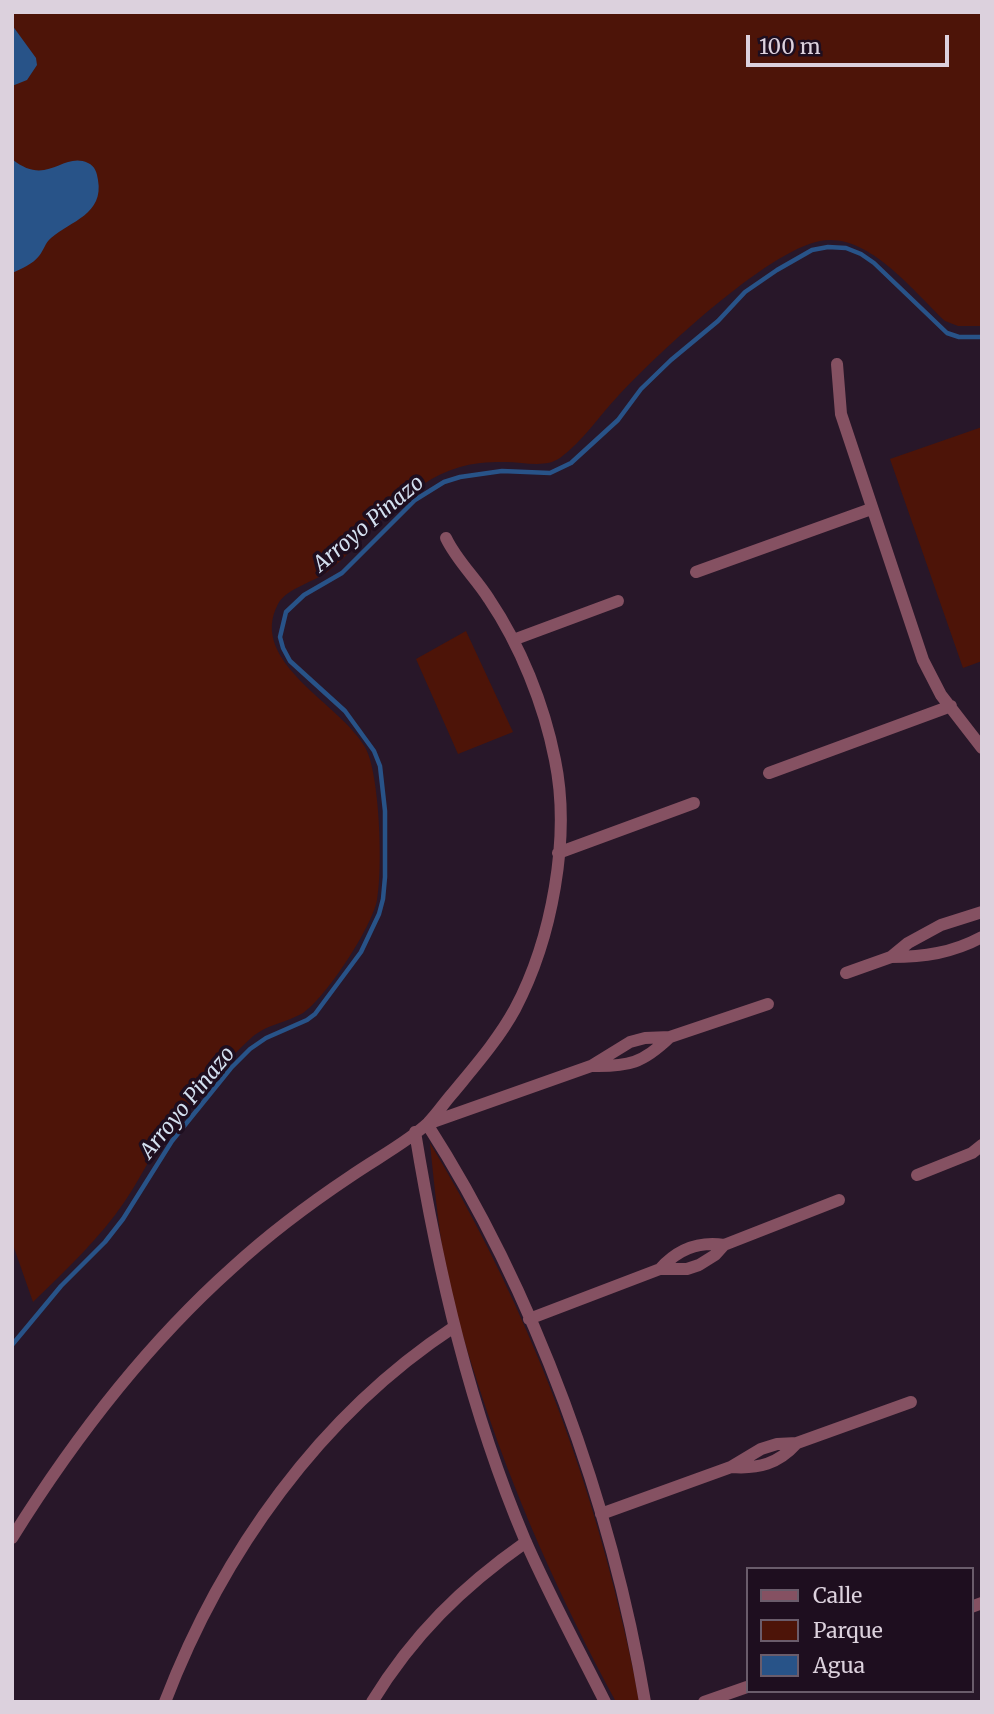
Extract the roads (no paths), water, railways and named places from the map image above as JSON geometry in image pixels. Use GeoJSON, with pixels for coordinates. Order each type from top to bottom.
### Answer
{"type":"FeatureCollection","features":[{"type":"Feature","properties":{"kind":"street"},"geometry":{"type":"LineString","coordinates":[[837,364],[841,414],[923,660],[942,695],[981,746]]}},
{"type":"Feature","properties":{"kind":"street"},"geometry":{"type":"LineString","coordinates":[[696,572],[871,509]]}},
{"type":"Feature","properties":{"kind":"street"},"geometry":{"type":"LineString","coordinates":[[427,1124],[485,1055],[516,1007],[547,925],[558,853],[559,803],[555,760],[539,702],[513,640],[489,598],[455,557],[446,538]]}},
{"type":"Feature","properties":{"kind":"street"},"geometry":{"type":"LineString","coordinates":[[513,640],[618,601]]}},
{"type":"Feature","properties":{"kind":"street"},"geometry":{"type":"LineString","coordinates":[[769,774],[951,706]]}},
{"type":"Feature","properties":{"kind":"street"},"geometry":{"type":"LineString","coordinates":[[558,853],[694,803]]}},
{"type":"Feature","properties":{"kind":"street"},"geometry":{"type":"LineString","coordinates":[[891,957],[908,943],[941,925],[982,912]]}},
{"type":"Feature","properties":{"kind":"street"},"geometry":{"type":"LineString","coordinates":[[846,974],[891,957],[941,954],[982,937]]}},
{"type":"Feature","properties":{"kind":"street"},"geometry":{"type":"LineString","coordinates":[[12,1538],[108,1401],[167,1332],[206,1292],[310,1204],[427,1124],[591,1066],[630,1042],[645,1038],[670,1037],[768,1004]]}},
{"type":"Feature","properties":{"kind":"street"},"geometry":{"type":"LineString","coordinates":[[591,1066],[634,1064],[651,1054],[670,1037]]}},
{"type":"Feature","properties":{"kind":"street"},"geometry":{"type":"LineString","coordinates":[[427,1124],[481,1217],[529,1319],[557,1388],[601,1514],[627,1614],[645,1702]]}},
{"type":"Feature","properties":{"kind":"street"},"geometry":{"type":"LineString","coordinates":[[415,1132],[431,1228],[471,1388],[526,1542],[605,1702]]}},
{"type":"Feature","properties":{"kind":"street"},"geometry":{"type":"LineString","coordinates":[[917,1175],[978,1151]]}},
{"type":"Feature","properties":{"kind":"street"},"geometry":{"type":"LineString","coordinates":[[529,1319],[660,1269],[687,1269],[699,1265],[708,1261],[724,1245],[839,1200]]}},
{"type":"Feature","properties":{"kind":"street"},"geometry":{"type":"LineString","coordinates":[[660,1269],[670,1258],[694,1245],[724,1245]]}},
{"type":"Feature","properties":{"kind":"street"},"geometry":{"type":"LineString","coordinates":[[165,1702],[191,1640],[221,1582],[260,1520],[289,1482],[349,1413],[403,1364],[454,1327]]}},
{"type":"Feature","properties":{"kind":"street"},"geometry":{"type":"LineString","coordinates":[[601,1514],[731,1467],[750,1469],[764,1466],[781,1459],[797,1443],[911,1402]]}},
{"type":"Feature","properties":{"kind":"street"},"geometry":{"type":"LineString","coordinates":[[372,1702],[420,1633],[466,1588],[526,1542]]}},
{"type":"Feature","properties":{"kind":"street"},"geometry":{"type":"LineString","coordinates":[[704,1702],[746,1687]]}},
{"type":"Feature","properties":{"kind":"water"},"geometry":{"type":"Polygon","coordinates":[[[12,25],[36,58],[37,65],[27,80],[12,86],[12,25]]]}},
{"type":"Feature","properties":{"kind":"water"},"geometry":{"type":"Polygon","coordinates":[[[12,159],[35,170],[45,170],[71,161],[88,163],[96,172],[99,192],[91,209],[51,238],[34,261],[12,273],[12,159]]]}},
{"type":"Feature","properties":{"kind":"waterway","name":"Arroyo Pinazo"},"geometry":{"type":"LineString","coordinates":[[12,1345],[61,1286],[105,1242],[123,1219],[172,1141],[231,1068],[266,1038],[315,1014],[361,952],[379,914],[385,877],[385,811],[380,766],[374,751],[345,711],[290,661],[280,637],[286,612],[304,595],[342,573],[415,500],[444,482],[502,471],[550,473],[571,463],[618,420],[641,389],[718,321],[745,292],[812,250],[846,248],[861,254],[874,263],[947,333],[959,337],[982,337]]}}]}
